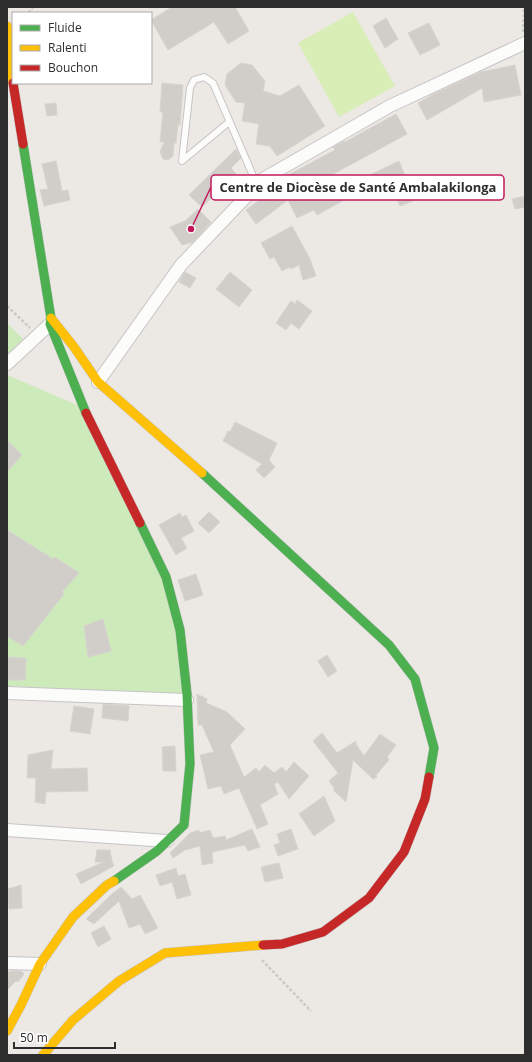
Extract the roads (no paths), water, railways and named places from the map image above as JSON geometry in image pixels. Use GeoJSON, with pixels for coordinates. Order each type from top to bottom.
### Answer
{"type":"FeatureCollection","features":[{"type":"Feature","properties":{"kind":"street"},"geometry":{"type":"LineString","coordinates":[[7,26],[12,75]]}},
{"type":"Feature","properties":{"kind":"street"},"geometry":{"type":"LineString","coordinates":[[98,382],[181,265],[263,179],[390,106],[524,43]]}},
{"type":"Feature","properties":{"kind":"street"},"geometry":{"type":"LineString","coordinates":[[7,1031],[40,964],[73,917],[107,885],[157,851],[184,825],[190,764],[187,700],[180,630],[166,577],[84,408],[50,321],[13,84]]}},
{"type":"Feature","properties":{"kind":"street"},"geometry":{"type":"LineString","coordinates":[[7,364],[38,335],[50,321]]}},
{"type":"Feature","properties":{"kind":"street"},"geometry":{"type":"LineString","coordinates":[[43,1055],[73,1020],[119,981],[165,953],[282,944],[323,932],[369,898],[404,852],[424,799],[434,748],[415,679],[389,645],[178,451],[170,446],[98,382],[74,347],[50,321]]}},
{"type":"Feature","properties":{"kind":"street"},"geometry":{"type":"LineString","coordinates":[[7,693],[187,700]]}},
{"type":"Feature","properties":{"kind":"street"},"geometry":{"type":"LineString","coordinates":[[7,830],[167,841]]}},
{"type":"Feature","properties":{"kind":"street"},"geometry":{"type":"LineString","coordinates":[[7,963],[40,964]]}},
{"type":"Feature","properties":{"kind":"lane"},"geometry":{"type":"LineString","coordinates":[[229,122],[182,161],[190,88],[194,80],[204,78],[212,83],[257,185]]}},
{"type":"Feature","properties":{"kind":"place","name":"Centre de Diocèse de Santé Ambalakilonga"},"geometry":{"type":"Point","coordinates":[191,229]}}]}
